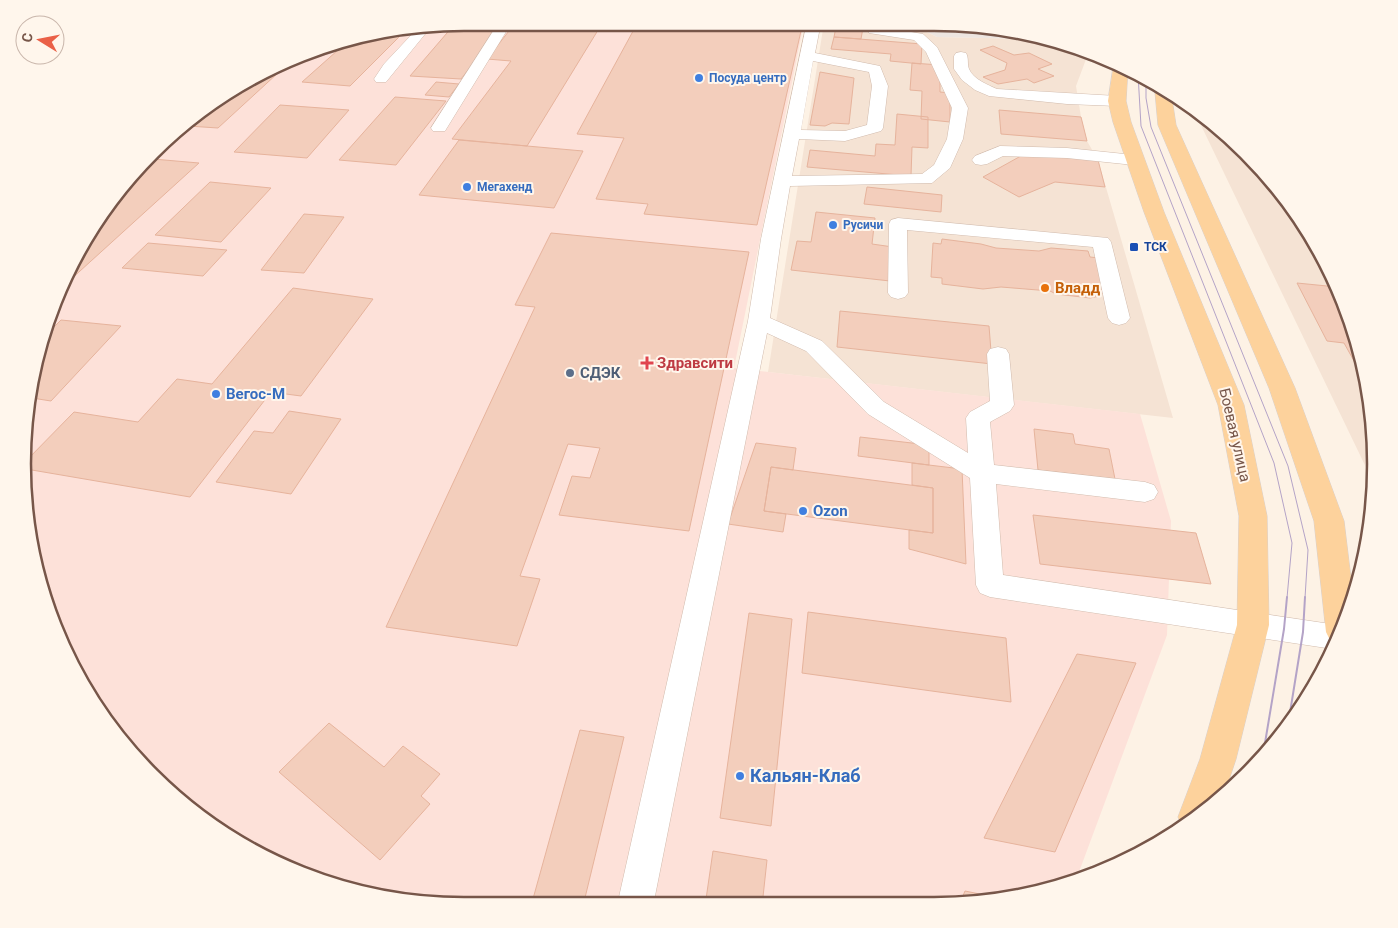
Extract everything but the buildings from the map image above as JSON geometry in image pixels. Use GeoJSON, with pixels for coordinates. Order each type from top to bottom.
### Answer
{"type":"FeatureCollection","features":[{"type":"Feature","properties":{"kind":"main road","name":"Боевая улица"},"geometry":{"type":"LineString","coordinates":[[1120,73],[1118,101],[1134,160],[1231,404],[1253,516],[1253,625],[1218,759],[1202,803]]}},
{"type":"Feature","properties":{"kind":"main road"},"geometry":{"type":"LineString","coordinates":[[1164,98],[1167,125],[1282,388],[1329,521],[1340,614]]}},
{"type":"Feature","properties":{"kind":"street"},"geometry":{"type":"LineString","coordinates":[[439,128],[500,31]]}},
{"type":"Feature","properties":{"kind":"street"},"geometry":{"type":"LineString","coordinates":[[637,897],[759,321],[771,239],[813,31]]}},
{"type":"Feature","properties":{"kind":"street"},"geometry":{"type":"LineString","coordinates":[[783,181],[926,179],[941,168],[955,140],[960,108],[932,50],[918,37],[880,31]]}},
{"type":"Feature","properties":{"kind":"street"},"geometry":{"type":"LineString","coordinates":[[381,79],[389,67],[420,34]]}},
{"type":"Feature","properties":{"kind":"street"},"geometry":{"type":"LineString","coordinates":[[793,134],[859,135],[875,128],[880,86],[875,69],[809,56]]}},
{"type":"Feature","properties":{"kind":"street"},"geometry":{"type":"LineString","coordinates":[[961,56],[961,69],[967,77],[980,87],[994,93],[1118,101]]}},
{"type":"Feature","properties":{"kind":"street"},"geometry":{"type":"LineString","coordinates":[[981,160],[1000,151],[1067,153],[1134,160]]}},
{"type":"Feature","properties":{"kind":"street"},"geometry":{"type":"LineString","coordinates":[[898,293],[898,224],[1101,242],[1119,318]]}},
{"type":"Feature","properties":{"kind":"street"},"geometry":{"type":"LineString","coordinates":[[759,321],[814,346],[876,408],[982,473],[1145,492]]}},
{"type":"Feature","properties":{"kind":"street"},"geometry":{"type":"LineString","coordinates":[[998,354],[1002,405],[978,418],[990,585],[1331,636]]}},
{"type":"Feature","properties":{"kind":"shaded area"},"geometry":{"type":"Polygon","coordinates":[[[802,31],[734,368],[1140,414],[1171,521],[1167,635],[1079,872],[1073,874],[1046,882],[990,893],[934,897],[464,897],[408,893],[352,882],[298,864],[273,852],[224,824],[201,807],[158,770],[139,749],[104,704],[89,680],[64,630],[54,603],[46,576],[35,520],[31,464],[32,436],[35,408],[46,352],[64,298],[89,248],[104,224],[139,179],[179,139],[224,104],[248,89],[298,64],[352,46],[408,35],[436,32],[802,31]]]}},
{"type":"Feature","properties":{"kind":"shaded area"},"geometry":{"type":"Polygon","coordinates":[[[823,31],[925,31],[937,37],[1010,39],[1046,46],[1086,59],[1076,86],[1081,117],[1087,141],[1098,160],[1173,418],[768,372],[823,31]]]}},
{"type":"Feature","properties":{"kind":"shaded area"},"geometry":{"type":"Polygon","coordinates":[[[925,31],[962,32],[1010,39],[937,37],[925,31]]]}},
{"type":"Feature","properties":{"kind":"shaded area"},"geometry":{"type":"Polygon","coordinates":[[[1200,124],[1240,158],[1277,201],[1309,248],[1322,273],[1334,298],[1352,352],[1363,408],[1367,469],[1200,124]]]}},
{"type":"Feature","properties":{"kind":"tram line"},"geometry":{"type":"LineString","coordinates":[[1139,83],[1141,126],[1274,463],[1292,543],[1287,598]]}},
{"type":"Feature","properties":{"kind":"tram line"},"geometry":{"type":"LineString","coordinates":[[1146,87],[1151,127],[1288,466],[1308,550],[1305,598]]}},
{"type":"Feature","properties":{"kind":"tram line"},"geometry":{"type":"LineString","coordinates":[[1265,741],[1284,629],[1287,597]]}},
{"type":"Feature","properties":{"kind":"tram line"},"geometry":{"type":"LineString","coordinates":[[1291,709],[1303,632],[1305,597]]}},
{"type":"Feature","properties":{"kind":"place","name":"Посуда центр"},"geometry":{"type":"Point","coordinates":[699,78]}},
{"type":"Feature","properties":{"kind":"place","name":"Мегахенд"},"geometry":{"type":"Point","coordinates":[467,187]}},
{"type":"Feature","properties":{"kind":"place","name":"Русичи"},"geometry":{"type":"Point","coordinates":[833,225]}},
{"type":"Feature","properties":{"kind":"place","name":"ТСК"},"geometry":{"type":"Point","coordinates":[1134,247]}},
{"type":"Feature","properties":{"kind":"place","name":"Владд"},"geometry":{"type":"Point","coordinates":[1045,288]}},
{"type":"Feature","properties":{"kind":"place","name":"Здравсити"},"geometry":{"type":"Point","coordinates":[647,363]}},
{"type":"Feature","properties":{"kind":"place","name":"СДЭК"},"geometry":{"type":"Point","coordinates":[570,373]}},
{"type":"Feature","properties":{"kind":"place","name":"Вегос-М"},"geometry":{"type":"Point","coordinates":[216,394]}},
{"type":"Feature","properties":{"kind":"place","name":"Ozon"},"geometry":{"type":"Point","coordinates":[803,511]}},
{"type":"Feature","properties":{"kind":"place","name":"Кальян-Клаб"},"geometry":{"type":"Point","coordinates":[740,776]}}]}
